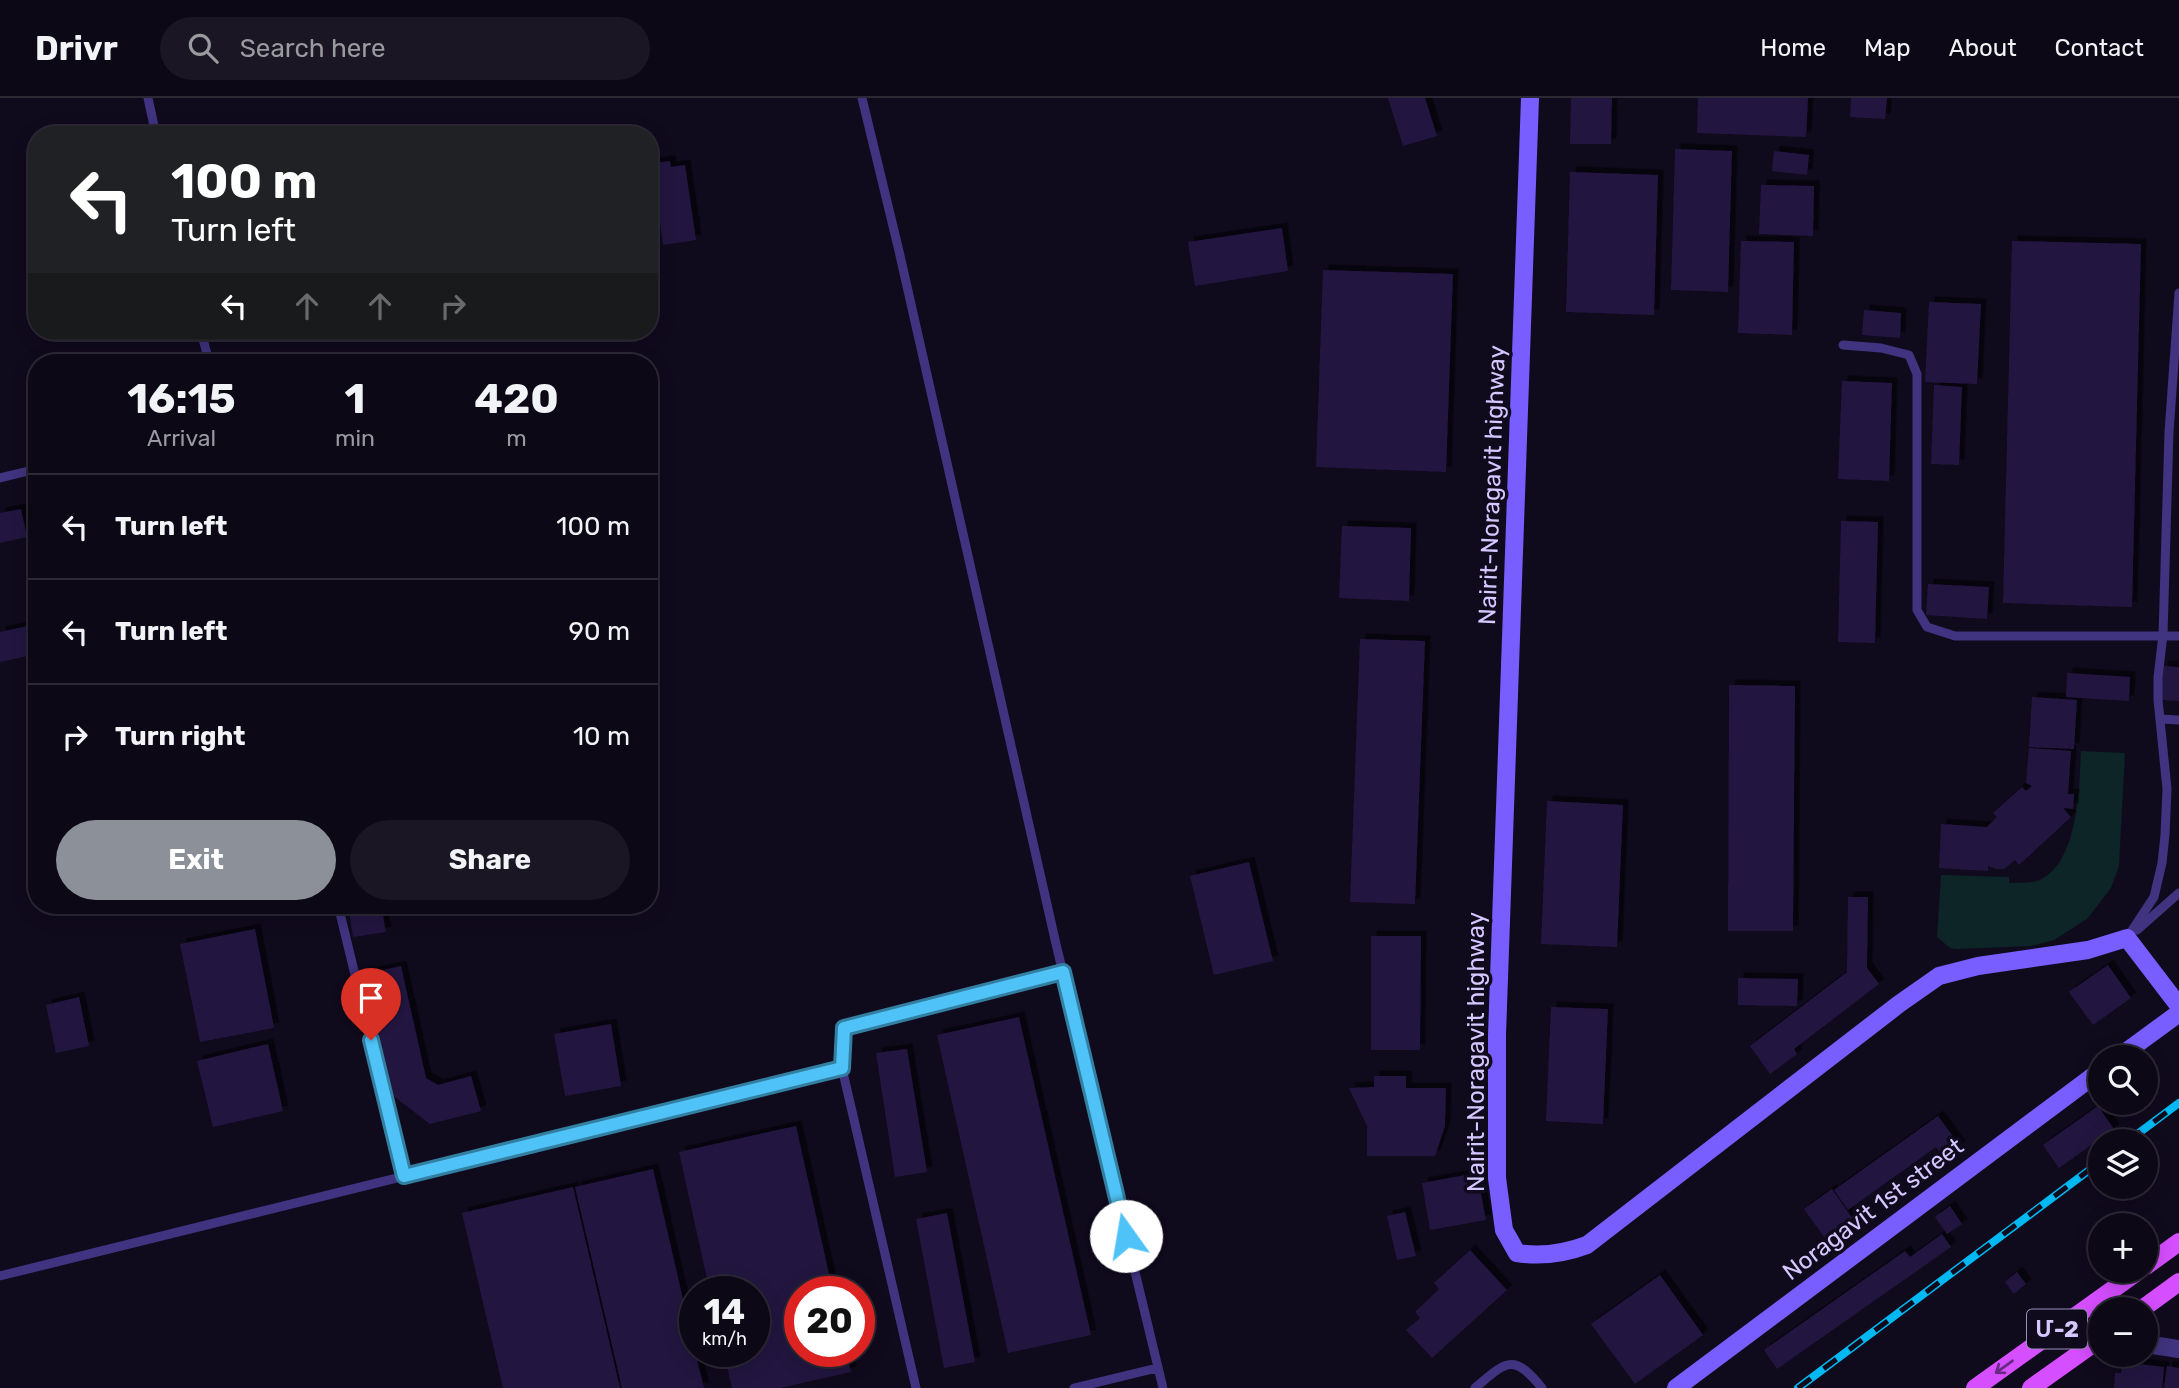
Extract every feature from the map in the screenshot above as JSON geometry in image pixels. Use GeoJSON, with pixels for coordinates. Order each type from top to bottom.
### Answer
{"type":"FeatureCollection","features":[{"type":"Feature","properties":{"kind":"main road"},"geometry":{"type":"LineString","coordinates":[[2158,1257],[2179,1242]]}},
{"type":"Feature","properties":{"kind":"main road"},"geometry":{"type":"LineString","coordinates":[[2158,1297],[2179,1282]]}},
{"type":"Feature","properties":{"kind":"main road","name":"Մ-2"},"geometry":{"type":"LineString","coordinates":[[1975,1388],[2122,1283]]}},
{"type":"Feature","properties":{"kind":"main road","name":"Մ-2"},"geometry":{"type":"LineString","coordinates":[[2031,1388],[2088,1348]]}},
{"type":"Feature","properties":{"kind":"street","name":"Nairit-Noragavit highway"},"geometry":{"type":"LineString","coordinates":[[1530,98],[1497,1035],[1497,1178],[1504,1230],[1517,1253],[1537,1256],[1562,1254],[1587,1245],[1939,976],[1978,966],[2088,950],[2127,938]]}},
{"type":"Feature","properties":{"kind":"street"},"geometry":{"type":"LineString","coordinates":[[2127,938],[2179,1006]]}},
{"type":"Feature","properties":{"kind":"street"},"geometry":{"type":"LineString","coordinates":[[2135,1045],[2179,1013]]}},
{"type":"Feature","properties":{"kind":"street","name":"Noragavit 1st street"},"geometry":{"type":"LineString","coordinates":[[1676,1388],[2088,1080]]}},
{"type":"Feature","properties":{"kind":"street"},"geometry":{"type":"LineString","coordinates":[[2158,1346],[2179,1349]]}},
{"type":"Feature","properties":{"kind":"lane"},"geometry":{"type":"LineString","coordinates":[[148,98],[154,126]]}},
{"type":"Feature","properties":{"kind":"lane"},"geometry":{"type":"LineString","coordinates":[[862,98],[1063,972],[1163,1388]]}},
{"type":"Feature","properties":{"kind":"lane"},"geometry":{"type":"LineString","coordinates":[[2127,938],[2154,897],[2162,863],[2167,789],[2158,677],[2163,635],[2169,432],[2179,293]]}},
{"type":"Feature","properties":{"kind":"lane"},"geometry":{"type":"LineString","coordinates":[[1843,345],[1881,348],[1909,355],[1917,374],[1917,610],[1927,627],[1955,636],[2179,636]]}},
{"type":"Feature","properties":{"kind":"lane"},"geometry":{"type":"LineString","coordinates":[[0,478],[28,471]]}},
{"type":"Feature","properties":{"kind":"lane"},"geometry":{"type":"LineString","coordinates":[[2161,719],[2179,720]]}},
{"type":"Feature","properties":{"kind":"lane"},"geometry":{"type":"LineString","coordinates":[[2127,938],[2179,893]]}},
{"type":"Feature","properties":{"kind":"lane"},"geometry":{"type":"LineString","coordinates":[[340,914],[404,1176]]}},
{"type":"Feature","properties":{"kind":"lane"},"geometry":{"type":"LineString","coordinates":[[916,1388],[842,1068],[844,1028],[1063,972]]}},
{"type":"Feature","properties":{"kind":"lane"},"geometry":{"type":"LineString","coordinates":[[0,1276],[842,1068]]}},
{"type":"Feature","properties":{"kind":"lane"},"geometry":{"type":"LineString","coordinates":[[1475,1388],[1509,1364],[1520,1365],[1527,1370],[1542,1388]]}},
{"type":"Feature","properties":{"kind":"lane"},"geometry":{"type":"LineString","coordinates":[[1074,1388],[1157,1368]]}},
{"type":"Feature","properties":{"kind":"green space"},"geometry":{"type":"Polygon","coordinates":[[[2081,751],[2125,753],[2119,866],[2111,888],[2087,919],[2054,940],[2032,946],[1950,948],[1937,937],[1941,875],[2009,877],[2009,883],[2035,882],[2054,869],[2070,839],[2075,821],[2081,751]]]}},
{"type":"Feature","properties":{"kind":"building"},"geometry":{"type":"Polygon","coordinates":[[[1388,98],[1425,98],[1437,136],[1403,146],[1388,98]]]}},
{"type":"Feature","properties":{"kind":"building"},"geometry":{"type":"Polygon","coordinates":[[[1571,98],[1612,98],[1611,144],[1570,144],[1571,98]]]}},
{"type":"Feature","properties":{"kind":"building"},"geometry":{"type":"Polygon","coordinates":[[[1698,98],[1808,98],[1806,137],[1697,133],[1698,98]]]}},
{"type":"Feature","properties":{"kind":"building"},"geometry":{"type":"Polygon","coordinates":[[[1851,98],[1887,98],[1885,119],[1850,117],[1851,98]]]}},
{"type":"Feature","properties":{"kind":"building"},"geometry":{"type":"Polygon","coordinates":[[[1675,149],[1732,151],[1728,292],[1671,290],[1675,149]]]}},
{"type":"Feature","properties":{"kind":"building"},"geometry":{"type":"Polygon","coordinates":[[[1774,151],[1809,155],[1807,175],[1772,171],[1774,151]]]}},
{"type":"Feature","properties":{"kind":"building"},"geometry":{"type":"Polygon","coordinates":[[[670,161],[671,167],[685,165],[696,240],[663,245],[658,208],[658,162],[670,161]]]}},
{"type":"Feature","properties":{"kind":"building"},"geometry":{"type":"Polygon","coordinates":[[[1570,172],[1658,175],[1654,315],[1566,312],[1570,172]]]}},
{"type":"Feature","properties":{"kind":"building"},"geometry":{"type":"Polygon","coordinates":[[[1761,185],[1814,186],[1813,236],[1759,234],[1761,185]]]}},
{"type":"Feature","properties":{"kind":"building"},"geometry":{"type":"Polygon","coordinates":[[[1282,228],[1288,271],[1195,286],[1188,242],[1282,228]]]}},
{"type":"Feature","properties":{"kind":"building"},"geometry":{"type":"Polygon","coordinates":[[[1741,241],[1794,242],[1792,335],[1738,333],[1741,241]]]}},
{"type":"Feature","properties":{"kind":"building"},"geometry":{"type":"Polygon","coordinates":[[[2012,241],[2141,244],[2132,607],[2003,603],[2012,241]]]}},
{"type":"Feature","properties":{"kind":"building"},"geometry":{"type":"Polygon","coordinates":[[[1323,270],[1453,274],[1446,472],[1316,467],[1323,270]]]}},
{"type":"Feature","properties":{"kind":"building"},"geometry":{"type":"Polygon","coordinates":[[[1929,302],[1981,304],[1977,384],[1925,382],[1929,302]]]}},
{"type":"Feature","properties":{"kind":"building"},"geometry":{"type":"Polygon","coordinates":[[[1864,310],[1901,313],[1900,338],[1862,335],[1864,310]]]}},
{"type":"Feature","properties":{"kind":"building"},"geometry":{"type":"Polygon","coordinates":[[[1842,381],[1892,383],[1889,481],[1838,479],[1842,381]]]}},
{"type":"Feature","properties":{"kind":"building"},"geometry":{"type":"Polygon","coordinates":[[[1934,385],[1962,387],[1959,465],[1931,464],[1934,385]]]}},
{"type":"Feature","properties":{"kind":"building"},"geometry":{"type":"Polygon","coordinates":[[[21,509],[27,537],[0,543],[0,513],[21,509]]]}},
{"type":"Feature","properties":{"kind":"building"},"geometry":{"type":"Polygon","coordinates":[[[1841,521],[1878,522],[1875,643],[1838,642],[1841,521]]]}},
{"type":"Feature","properties":{"kind":"building"},"geometry":{"type":"Polygon","coordinates":[[[1342,526],[1411,528],[1409,601],[1339,598],[1342,526]]]}},
{"type":"Feature","properties":{"kind":"building"},"geometry":{"type":"Polygon","coordinates":[[[1928,584],[1989,587],[1987,619],[1926,615],[1928,584]]]}},
{"type":"Feature","properties":{"kind":"building"},"geometry":{"type":"Polygon","coordinates":[[[28,626],[28,656],[0,662],[0,632],[28,626]]]}},
{"type":"Feature","properties":{"kind":"building"},"geometry":{"type":"Polygon","coordinates":[[[1360,639],[1425,641],[1415,904],[1350,902],[1360,639]]]}},
{"type":"Feature","properties":{"kind":"building"},"geometry":{"type":"Polygon","coordinates":[[[2163,666],[2179,667],[2179,701],[2161,700],[2163,666]]]}},
{"type":"Feature","properties":{"kind":"building"},"geometry":{"type":"Polygon","coordinates":[[[2067,673],[2130,677],[2129,701],[2066,697],[2067,673]]]}},
{"type":"Feature","properties":{"kind":"building"},"geometry":{"type":"Polygon","coordinates":[[[1729,685],[1795,686],[1793,931],[1728,931],[1729,685]]]}},
{"type":"Feature","properties":{"kind":"building"},"geometry":{"type":"Polygon","coordinates":[[[2032,697],[2077,700],[2074,749],[2029,747],[2032,697]]]}},
{"type":"Feature","properties":{"kind":"building"},"geometry":{"type":"Polygon","coordinates":[[[2029,748],[2071,751],[2068,794],[2074,794],[2073,809],[2063,808],[2071,817],[2019,865],[2015,860],[2004,869],[1988,866],[1988,871],[1939,868],[1941,824],[1987,827],[1997,817],[1993,813],[2022,787],[2026,791],[2032,786],[2026,783],[2029,748]]]}},
{"type":"Feature","properties":{"kind":"building"},"geometry":{"type":"Polygon","coordinates":[[[1547,801],[1623,805],[1617,947],[1541,944],[1547,801]]]}},
{"type":"Feature","properties":{"kind":"building"},"geometry":{"type":"Polygon","coordinates":[[[1249,862],[1273,961],[1214,975],[1190,876],[1249,862]]]}},
{"type":"Feature","properties":{"kind":"building"},"geometry":{"type":"Polygon","coordinates":[[[1848,897],[1868,897],[1867,968],[1879,984],[1794,1049],[1797,1054],[1770,1074],[1750,1046],[1847,972],[1848,897]]]}},
{"type":"Feature","properties":{"kind":"building"},"geometry":{"type":"Polygon","coordinates":[[[349,914],[383,914],[386,932],[353,937],[349,914]]]}},
{"type":"Feature","properties":{"kind":"building"},"geometry":{"type":"Polygon","coordinates":[[[255,929],[274,1028],[200,1042],[180,944],[255,929]]]}},
{"type":"Feature","properties":{"kind":"building"},"geometry":{"type":"Polygon","coordinates":[[[1371,936],[1421,936],[1420,1050],[1371,1050],[1371,936]]]}},
{"type":"Feature","properties":{"kind":"building"},"geometry":{"type":"Polygon","coordinates":[[[2108,965],[2131,998],[2093,1025],[2069,992],[2108,965]]]}},
{"type":"Feature","properties":{"kind":"building"},"geometry":{"type":"Polygon","coordinates":[[[401,966],[426,1078],[438,1085],[471,1076],[481,1111],[430,1124],[391,1094],[365,974],[401,966]]]}},
{"type":"Feature","properties":{"kind":"building"},"geometry":{"type":"Polygon","coordinates":[[[1738,978],[1798,979],[1797,1006],[1738,1005],[1738,978]]]}},
{"type":"Feature","properties":{"kind":"building"},"geometry":{"type":"Polygon","coordinates":[[[79,997],[89,1046],[56,1053],[46,1005],[79,997]]]}},
{"type":"Feature","properties":{"kind":"building"},"geometry":{"type":"Polygon","coordinates":[[[1551,1007],[1608,1009],[1603,1124],[1546,1121],[1551,1007]]]}},
{"type":"Feature","properties":{"kind":"building"},"geometry":{"type":"Polygon","coordinates":[[[1019,1017],[1091,1335],[1008,1353],[937,1035],[1019,1017]]]}},
{"type":"Feature","properties":{"kind":"building"},"geometry":{"type":"Polygon","coordinates":[[[611,1024],[621,1086],[565,1096],[554,1034],[611,1024]]]}},
{"type":"Feature","properties":{"kind":"building"},"geometry":{"type":"Polygon","coordinates":[[[268,1044],[283,1111],[213,1127],[197,1061],[268,1044]]]}},
{"type":"Feature","properties":{"kind":"building"},"geometry":{"type":"Polygon","coordinates":[[[907,1049],[927,1172],[895,1177],[876,1053],[907,1049]]]}},
{"type":"Feature","properties":{"kind":"building"},"geometry":{"type":"Polygon","coordinates":[[[1374,1076],[1406,1076],[1406,1088],[1446,1088],[1445,1126],[1435,1156],[1367,1156],[1367,1126],[1349,1088],[1374,1087],[1374,1076]]]}},
{"type":"Feature","properties":{"kind":"building"},"geometry":{"type":"Polygon","coordinates":[[[2088,1113],[2104,1115],[2114,1129],[2088,1129],[2088,1147],[2059,1168],[2043,1145],[2088,1113]]]}},
{"type":"Feature","properties":{"kind":"building"},"geometry":{"type":"Polygon","coordinates":[[[1938,1116],[1960,1146],[1944,1158],[1936,1147],[1848,1210],[1834,1190],[1938,1116]]]}},
{"type":"Feature","properties":{"kind":"building"},"geometry":{"type":"Polygon","coordinates":[[[796,1126],[829,1276],[784,1276],[784,1367],[850,1367],[851,1372],[780,1388],[732,1388],[727,1367],[770,1367],[770,1276],[706,1276],[679,1152],[796,1126]]]}},
{"type":"Feature","properties":{"kind":"building"},"geometry":{"type":"Polygon","coordinates":[[[653,1169],[679,1281],[679,1367],[699,1367],[704,1388],[622,1388],[575,1187],[653,1169]]]}},
{"type":"Feature","properties":{"kind":"building"},"geometry":{"type":"Polygon","coordinates":[[[1477,1173],[1486,1220],[1430,1230],[1422,1183],[1477,1173]]]}},
{"type":"Feature","properties":{"kind":"building"},"geometry":{"type":"Polygon","coordinates":[[[573,1187],[620,1388],[503,1388],[462,1213],[573,1187]]]}},
{"type":"Feature","properties":{"kind":"building"},"geometry":{"type":"Polygon","coordinates":[[[1832,1189],[1855,1222],[1827,1241],[1804,1209],[1832,1189]]]}},
{"type":"Feature","properties":{"kind":"building"},"geometry":{"type":"Polygon","coordinates":[[[1950,1206],[1962,1224],[1947,1234],[1935,1217],[1950,1206]]]}},
{"type":"Feature","properties":{"kind":"building"},"geometry":{"type":"Polygon","coordinates":[[[1405,1212],[1416,1256],[1397,1260],[1387,1216],[1405,1212]]]}},
{"type":"Feature","properties":{"kind":"building"},"geometry":{"type":"Polygon","coordinates":[[[947,1213],[975,1362],[944,1368],[916,1219],[947,1213]]]}},
{"type":"Feature","properties":{"kind":"building"},"geometry":{"type":"Polygon","coordinates":[[[1942,1234],[1951,1247],[1777,1369],[1764,1350],[1905,1251],[1910,1257],[1942,1234]]]}},
{"type":"Feature","properties":{"kind":"building"},"geometry":{"type":"Polygon","coordinates":[[[1470,1250],[1507,1290],[1432,1358],[1406,1330],[1420,1318],[1415,1312],[1439,1289],[1434,1283],[1470,1250]]]}},
{"type":"Feature","properties":{"kind":"building"},"geometry":{"type":"Polygon","coordinates":[[[2017,1272],[2026,1284],[2014,1294],[2005,1282],[2017,1272]]]}},
{"type":"Feature","properties":{"kind":"building"},"geometry":{"type":"Polygon","coordinates":[[[1660,1275],[1703,1335],[1635,1384],[1591,1324],[1660,1275]]]}},
{"type":"Feature","properties":{"kind":"building"},"geometry":{"type":"Polygon","coordinates":[[[2167,1366],[2179,1368],[2179,1388],[2164,1388],[2167,1366]]]}},
{"type":"Feature","properties":{"kind":"building"},"geometry":{"type":"Polygon","coordinates":[[[2122,1367],[2164,1367],[2162,1388],[2114,1388],[2115,1373],[2121,1373],[2122,1367]]]}},
{"type":"Feature","properties":{"kind":"railway"},"geometry":{"type":"LineString","coordinates":[[2144,1129],[2179,1103]]}},
{"type":"Feature","properties":{"kind":"railway"},"geometry":{"type":"LineString","coordinates":[[1798,1388],[2088,1171]]}},
{"type":"Feature","properties":{"kind":"route"},"geometry":{"type":"LineString","coordinates":[[371,1040],[404,1176],[842,1068],[844,1028],[1063,972],[1126,1236]]}}]}
